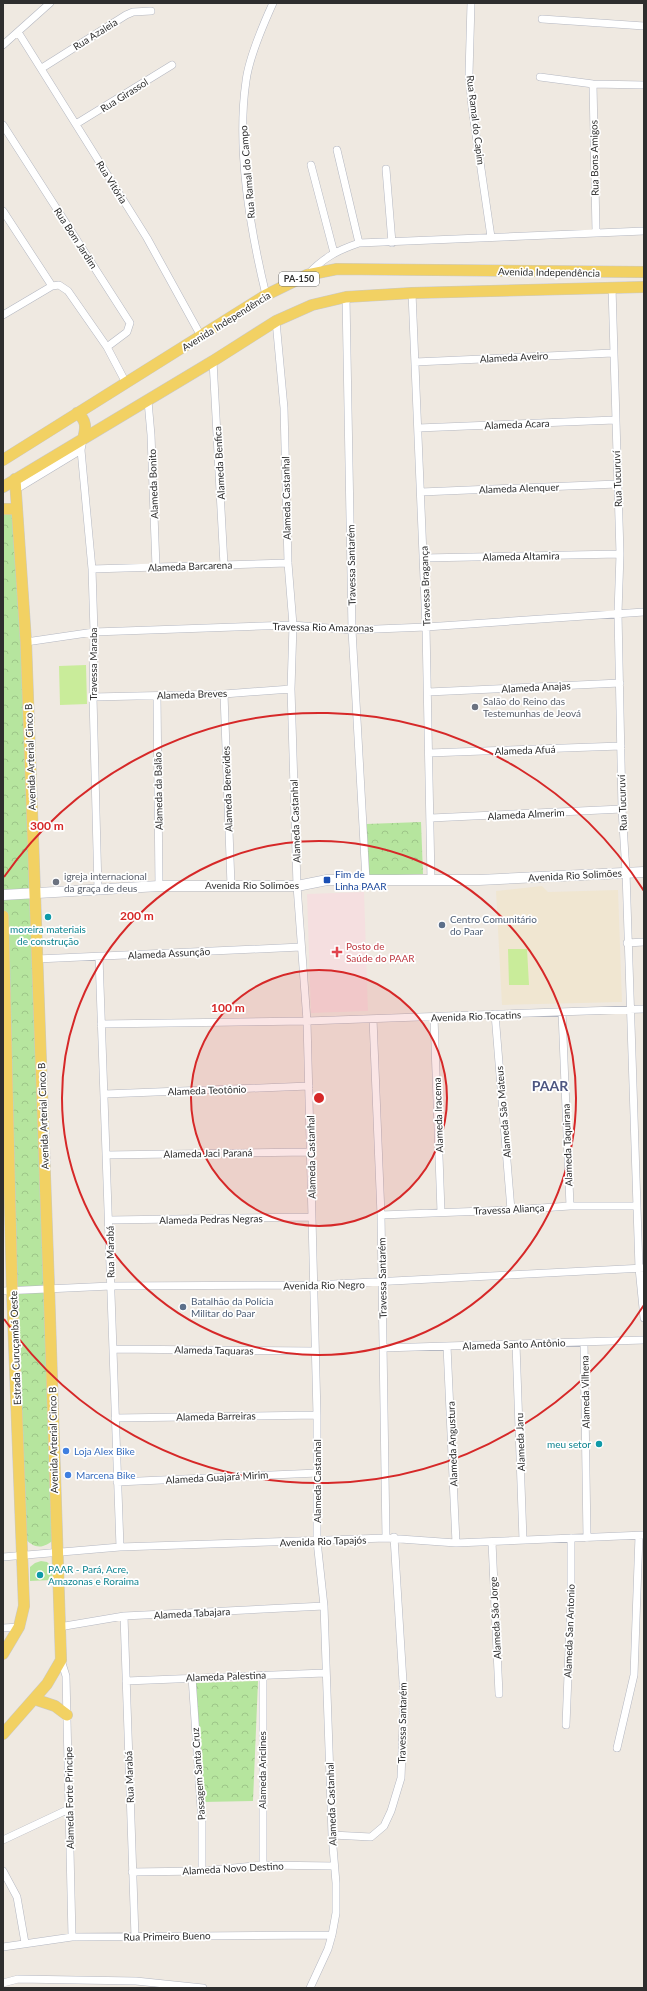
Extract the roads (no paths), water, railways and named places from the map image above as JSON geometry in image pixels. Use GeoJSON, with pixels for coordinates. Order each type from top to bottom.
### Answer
{"type":"FeatureCollection","features":[{"type":"Feature","properties":{"kind":"main road","name":"Avenida Independência"},"geometry":{"type":"LineString","coordinates":[[3,460],[266,296],[306,275],[337,269],[644,272]]}},
{"type":"Feature","properties":{"kind":"main road","name":"Avenida Independência"},"geometry":{"type":"LineString","coordinates":[[3,487],[15,485],[82,445],[148,401],[276,321],[312,305],[346,296],[644,287]]}},
{"type":"Feature","properties":{"kind":"main road"},"geometry":{"type":"LineString","coordinates":[[77,413],[82,416],[86,423],[82,445]]}},
{"type":"Feature","properties":{"kind":"main road","name":"Avenida Arterial Cinco B"},"geometry":{"type":"LineString","coordinates":[[3,1734],[47,1684],[60,1660],[49,1288],[26,642],[15,485]]}},
{"type":"Feature","properties":{"kind":"main road"},"geometry":{"type":"LineString","coordinates":[[3,509],[17,509]]}},
{"type":"Feature","properties":{"kind":"main road","name":"Avenida Rio Solimões"},"geometry":{"type":"LineString","coordinates":[[3,895],[159,886],[296,886],[327,880],[479,880],[644,872]]}},
{"type":"Feature","properties":{"kind":"main road","name":"Estrada Curuçambá Oeste"},"geometry":{"type":"LineString","coordinates":[[3,916],[8,1290],[23,1556],[24,1606],[18,1627],[3,1654]]}},
{"type":"Feature","properties":{"kind":"main road"},"geometry":{"type":"LineString","coordinates":[[34,1699],[55,1706],[66,1715]]}},
{"type":"Feature","properties":{"kind":"street"},"geometry":{"type":"LineString","coordinates":[[3,45],[50,3]]}},
{"type":"Feature","properties":{"kind":"street","name":"Rua Ramal do Campo"},"geometry":{"type":"LineString","coordinates":[[266,296],[254,248],[242,128],[246,80],[264,21],[273,3]]}},
{"type":"Feature","properties":{"kind":"street","name":"Rua Ramal do Capim"},"geometry":{"type":"LineString","coordinates":[[471,3],[469,74],[472,107],[491,237]]}},
{"type":"Feature","properties":{"kind":"street","name":"Rua Azaleia"},"geometry":{"type":"LineString","coordinates":[[42,68],[126,15],[133,12],[151,11]]}},
{"type":"Feature","properties":{"kind":"street"},"geometry":{"type":"LineString","coordinates":[[542,19],[644,26]]}},
{"type":"Feature","properties":{"kind":"street","name":"Rua Vitória"},"geometry":{"type":"LineString","coordinates":[[18,32],[42,68],[147,238],[202,336]]}},
{"type":"Feature","properties":{"kind":"street","name":"Rua Girassol"},"geometry":{"type":"LineString","coordinates":[[76,124],[172,65]]}},
{"type":"Feature","properties":{"kind":"street"},"geometry":{"type":"LineString","coordinates":[[540,77],[593,84],[644,85]]}},
{"type":"Feature","properties":{"kind":"street","name":"Rua Bons Amigos"},"geometry":{"type":"LineString","coordinates":[[593,84],[596,232]]}},
{"type":"Feature","properties":{"kind":"street","name":"Rua Bom Jardim"},"geometry":{"type":"LineString","coordinates":[[3,125],[130,323],[127,332],[107,347]]}},
{"type":"Feature","properties":{"kind":"street"},"geometry":{"type":"LineString","coordinates":[[337,150],[359,243]]}},
{"type":"Feature","properties":{"kind":"street"},"geometry":{"type":"LineString","coordinates":[[311,165],[334,253]]}},
{"type":"Feature","properties":{"kind":"street"},"geometry":{"type":"LineString","coordinates":[[386,169],[392,243]]}},
{"type":"Feature","properties":{"kind":"street"},"geometry":{"type":"LineString","coordinates":[[3,211],[52,286]]}},
{"type":"Feature","properties":{"kind":"street"},"geometry":{"type":"LineString","coordinates":[[306,275],[325,258],[359,243],[392,243],[596,232],[644,231]]}},
{"type":"Feature","properties":{"kind":"street"},"geometry":{"type":"LineString","coordinates":[[4,313],[52,286],[59,285],[68,291],[107,347],[126,383]]}},
{"type":"Feature","properties":{"kind":"street","name":"Rua Tucuruví"},"geometry":{"type":"LineString","coordinates":[[612,287],[620,554],[618,613],[622,809],[626,872],[627,943],[644,1318]]}},
{"type":"Feature","properties":{"kind":"street","name":"Travessa Bragança"},"geometry":{"type":"LineString","coordinates":[[412,293],[426,627],[431,818],[431,879]]}},
{"type":"Feature","properties":{"kind":"street","name":"Travessa Santarém"},"geometry":{"type":"LineString","coordinates":[[346,296],[352,630],[366,880]]}},
{"type":"Feature","properties":{"kind":"street","name":"Alameda Castanhal"},"geometry":{"type":"LineString","coordinates":[[276,321],[284,408],[288,563],[292,625],[291,689],[296,886],[307,1021],[314,1286],[314,1351],[317,1415],[317,1541],[324,1606],[336,1913],[332,1935],[321,1965],[310,1988]]}},
{"type":"Feature","properties":{"kind":"street","name":"Alameda Aveiro"},"geometry":{"type":"LineString","coordinates":[[415,362],[613,353]]}},
{"type":"Feature","properties":{"kind":"street","name":"Alameda Benfica"},"geometry":{"type":"LineString","coordinates":[[213,361],[224,565]]}},
{"type":"Feature","properties":{"kind":"street","name":"Alameda Bonito"},"geometry":{"type":"LineString","coordinates":[[148,401],[152,440],[156,567]]}},
{"type":"Feature","properties":{"kind":"street","name":"Alameda Acara"},"geometry":{"type":"LineString","coordinates":[[418,428],[615,420]]}},
{"type":"Feature","properties":{"kind":"street","name":"Travessa Maraba"},"geometry":{"type":"LineString","coordinates":[[82,445],[92,569],[94,632],[92,697],[98,889]]}},
{"type":"Feature","properties":{"kind":"street","name":"Alameda Alenquer"},"geometry":{"type":"LineString","coordinates":[[420,492],[617,484]]}},
{"type":"Feature","properties":{"kind":"street","name":"Alameda Altamira"},"geometry":{"type":"LineString","coordinates":[[423,558],[620,554]]}},
{"type":"Feature","properties":{"kind":"street","name":"Alameda Barcarena"},"geometry":{"type":"LineString","coordinates":[[92,569],[288,563]]}},
{"type":"Feature","properties":{"kind":"street","name":"Travessa Rio Amazonas"},"geometry":{"type":"LineString","coordinates":[[26,642],[94,632],[292,625],[352,630],[426,627],[644,612]]}},
{"type":"Feature","properties":{"kind":"street","name":"Alameda Anajas"},"geometry":{"type":"LineString","coordinates":[[428,692],[620,682]]}},
{"type":"Feature","properties":{"kind":"street","name":"Alameda Breves"},"geometry":{"type":"LineString","coordinates":[[92,697],[224,694],[291,689]]}},
{"type":"Feature","properties":{"kind":"street","name":"Alameda Benevides"},"geometry":{"type":"LineString","coordinates":[[224,694],[230,885]]}},
{"type":"Feature","properties":{"kind":"street","name":"Alameda da Balão"},"geometry":{"type":"LineString","coordinates":[[157,696],[159,886]]}},
{"type":"Feature","properties":{"kind":"street","name":"Alameda Afuá"},"geometry":{"type":"LineString","coordinates":[[429,753],[621,746]]}},
{"type":"Feature","properties":{"kind":"street","name":"Alameda Almerim"},"geometry":{"type":"LineString","coordinates":[[431,818],[622,809]]}},
{"type":"Feature","properties":{"kind":"street"},"geometry":{"type":"LineString","coordinates":[[627,943],[644,942]]}},
{"type":"Feature","properties":{"kind":"street","name":"Alameda Assunção"},"geometry":{"type":"LineString","coordinates":[[37,959],[301,947]]}},
{"type":"Feature","properties":{"kind":"street","name":"Rua Marabá"},"geometry":{"type":"LineString","coordinates":[[99,957],[100,1024],[105,1094],[106,1155],[110,1220],[120,1547]]}},
{"type":"Feature","properties":{"kind":"street","name":"Avenida Rio Tocatins"},"geometry":{"type":"LineString","coordinates":[[100,1024],[307,1021],[644,1009]]}},
{"type":"Feature","properties":{"kind":"street","name":"Alameda Taquirana"},"geometry":{"type":"LineString","coordinates":[[562,1012],[570,1206]]}},
{"type":"Feature","properties":{"kind":"street","name":"Alameda São Mateus"},"geometry":{"type":"LineString","coordinates":[[495,1014],[510,1210]]}},
{"type":"Feature","properties":{"kind":"street","name":"Alameda Iracema"},"geometry":{"type":"LineString","coordinates":[[434,1017],[441,1212]]}},
{"type":"Feature","properties":{"kind":"street","name":"Travessa Santarém"},"geometry":{"type":"LineString","coordinates":[[372,1019],[382,1283],[386,1538]]}},
{"type":"Feature","properties":{"kind":"street","name":"Alameda Teotônio"},"geometry":{"type":"LineString","coordinates":[[105,1094],[309,1086]]}},
{"type":"Feature","properties":{"kind":"street","name":"Alameda Jaci Paraná"},"geometry":{"type":"LineString","coordinates":[[106,1155],[311,1152]]}},
{"type":"Feature","properties":{"kind":"street","name":"Travessa Aliança"},"geometry":{"type":"LineString","coordinates":[[380,1215],[570,1206],[638,1206]]}},
{"type":"Feature","properties":{"kind":"street","name":"Alameda Pedras Negras"},"geometry":{"type":"LineString","coordinates":[[110,1220],[312,1217]]}},
{"type":"Feature","properties":{"kind":"street","name":"Avenida Rio Negro"},"geometry":{"type":"LineString","coordinates":[[8,1290],[111,1286],[314,1286],[641,1268]]}},
{"type":"Feature","properties":{"kind":"street","name":"Alameda Santo Antônio"},"geometry":{"type":"LineString","coordinates":[[383,1348],[644,1340]]}},
{"type":"Feature","properties":{"kind":"street","name":"Alameda Vilhena"},"geometry":{"type":"LineString","coordinates":[[584,1342],[588,1538]]}},
{"type":"Feature","properties":{"kind":"street","name":"Alameda Jaru"},"geometry":{"type":"LineString","coordinates":[[516,1344],[523,1540]]}},
{"type":"Feature","properties":{"kind":"street","name":"Alameda Angustura"},"geometry":{"type":"LineString","coordinates":[[448,1346],[456,1543]]}},
{"type":"Feature","properties":{"kind":"street","name":"Alameda Taquaras"},"geometry":{"type":"LineString","coordinates":[[114,1348],[314,1351]]}},
{"type":"Feature","properties":{"kind":"street","name":"Alameda Barreiras"},"geometry":{"type":"LineString","coordinates":[[115,1418],[317,1415]]}},
{"type":"Feature","properties":{"kind":"street","name":"Alameda Guajará Mirim"},"geometry":{"type":"LineString","coordinates":[[117,1482],[318,1473]]}},
{"type":"Feature","properties":{"kind":"street"},"geometry":{"type":"LineString","coordinates":[[617,1748],[634,1675],[642,1536]]}},
{"type":"Feature","properties":{"kind":"street","name":"Avenida Rio Tapajós"},"geometry":{"type":"LineString","coordinates":[[3,1557],[120,1547],[386,1538],[456,1543],[642,1536]]}},
{"type":"Feature","properties":{"kind":"street","name":"Travessa Santarém"},"geometry":{"type":"LineString","coordinates":[[332,1835],[371,1837],[384,1826],[398,1792],[401,1778],[404,1698],[394,1538]]}},
{"type":"Feature","properties":{"kind":"street","name":"Alameda San Antonio"},"geometry":{"type":"LineString","coordinates":[[566,1725],[571,1600],[571,1538]]}},
{"type":"Feature","properties":{"kind":"street","name":"Alameda São Jorge"},"geometry":{"type":"LineString","coordinates":[[492,1542],[500,1694]]}},
{"type":"Feature","properties":{"kind":"street","name":"Alameda Tabajara"},"geometry":{"type":"LineString","coordinates":[[60,1627],[124,1616],[324,1606]]}},
{"type":"Feature","properties":{"kind":"street","name":"Rua Marabá"},"geometry":{"type":"LineString","coordinates":[[124,1616],[135,1937]]}},
{"type":"Feature","properties":{"kind":"street"},"geometry":{"type":"LineString","coordinates":[[3,1628],[18,1627]]}},
{"type":"Feature","properties":{"kind":"street","name":"Alameda Forte Principe"},"geometry":{"type":"LineString","coordinates":[[60,1660],[66,1676],[72,1937]]}},
{"type":"Feature","properties":{"kind":"street","name":"Alameda Palestina"},"geometry":{"type":"LineString","coordinates":[[126,1681],[192,1677],[326,1673]]}},
{"type":"Feature","properties":{"kind":"street","name":"Alameda Ariclines"},"geometry":{"type":"LineString","coordinates":[[263,1675],[263,1865]]}},
{"type":"Feature","properties":{"kind":"street","name":"Passagem Santa Cruz"},"geometry":{"type":"LineString","coordinates":[[192,1677],[202,1823],[202,1871]]}},
{"type":"Feature","properties":{"kind":"street"},"geometry":{"type":"LineString","coordinates":[[3,1840],[69,1809]]}},
{"type":"Feature","properties":{"kind":"street","name":"Alameda Novo Destino"},"geometry":{"type":"LineString","coordinates":[[132,1872],[202,1871],[263,1865],[334,1866]]}},
{"type":"Feature","properties":{"kind":"street"},"geometry":{"type":"LineString","coordinates":[[3,1871],[17,1897],[25,1942]]}},
{"type":"Feature","properties":{"kind":"street","name":"Rua Primeiro Bueno"},"geometry":{"type":"LineString","coordinates":[[3,1947],[25,1942],[72,1937],[332,1935]]}},
{"type":"Feature","properties":{"kind":"street"},"geometry":{"type":"LineString","coordinates":[[3,1983],[18,1979],[136,1980],[203,1988]]}},
{"type":"Feature","properties":{"kind":"place","name":"Salão do Reino das Testemunhas de Jeová"},"geometry":{"type":"Point","coordinates":[475,707]}},
{"type":"Feature","properties":{"kind":"place","name":"Fim de Linha PAAR"},"geometry":{"type":"Point","coordinates":[327,880]}},
{"type":"Feature","properties":{"kind":"place","name":"igreja internacional da graça de deus"},"geometry":{"type":"Point","coordinates":[56,882]}},
{"type":"Feature","properties":{"kind":"place","name":"moreira materiais de construção"},"geometry":{"type":"Point","coordinates":[48,917]}},
{"type":"Feature","properties":{"kind":"place","name":"Centro Comunitário do Paar"},"geometry":{"type":"Point","coordinates":[442,925]}},
{"type":"Feature","properties":{"kind":"place","name":"Posto de Saúde do PAAR"},"geometry":{"type":"Point","coordinates":[337,952]}},
{"type":"Feature","properties":{"kind":"place","name":"Batalhão da Polícia Militar do Paar"},"geometry":{"type":"Point","coordinates":[183,1307]}},
{"type":"Feature","properties":{"kind":"place","name":"meu setor"},"geometry":{"type":"Point","coordinates":[599,1444]}},
{"type":"Feature","properties":{"kind":"place","name":"Loja Alex Bike"},"geometry":{"type":"Point","coordinates":[66,1451]}},
{"type":"Feature","properties":{"kind":"place","name":"Marcena Bike"},"geometry":{"type":"Point","coordinates":[68,1475]}},
{"type":"Feature","properties":{"kind":"place","name":"PAAR - Pará, Acre, Amazonas e Roraima"},"geometry":{"type":"Point","coordinates":[40,1575]}},
{"type":"Feature","properties":{"kind":"district","name":"PAAR"},"geometry":{"type":"Point","coordinates":[550,1086]}}]}
